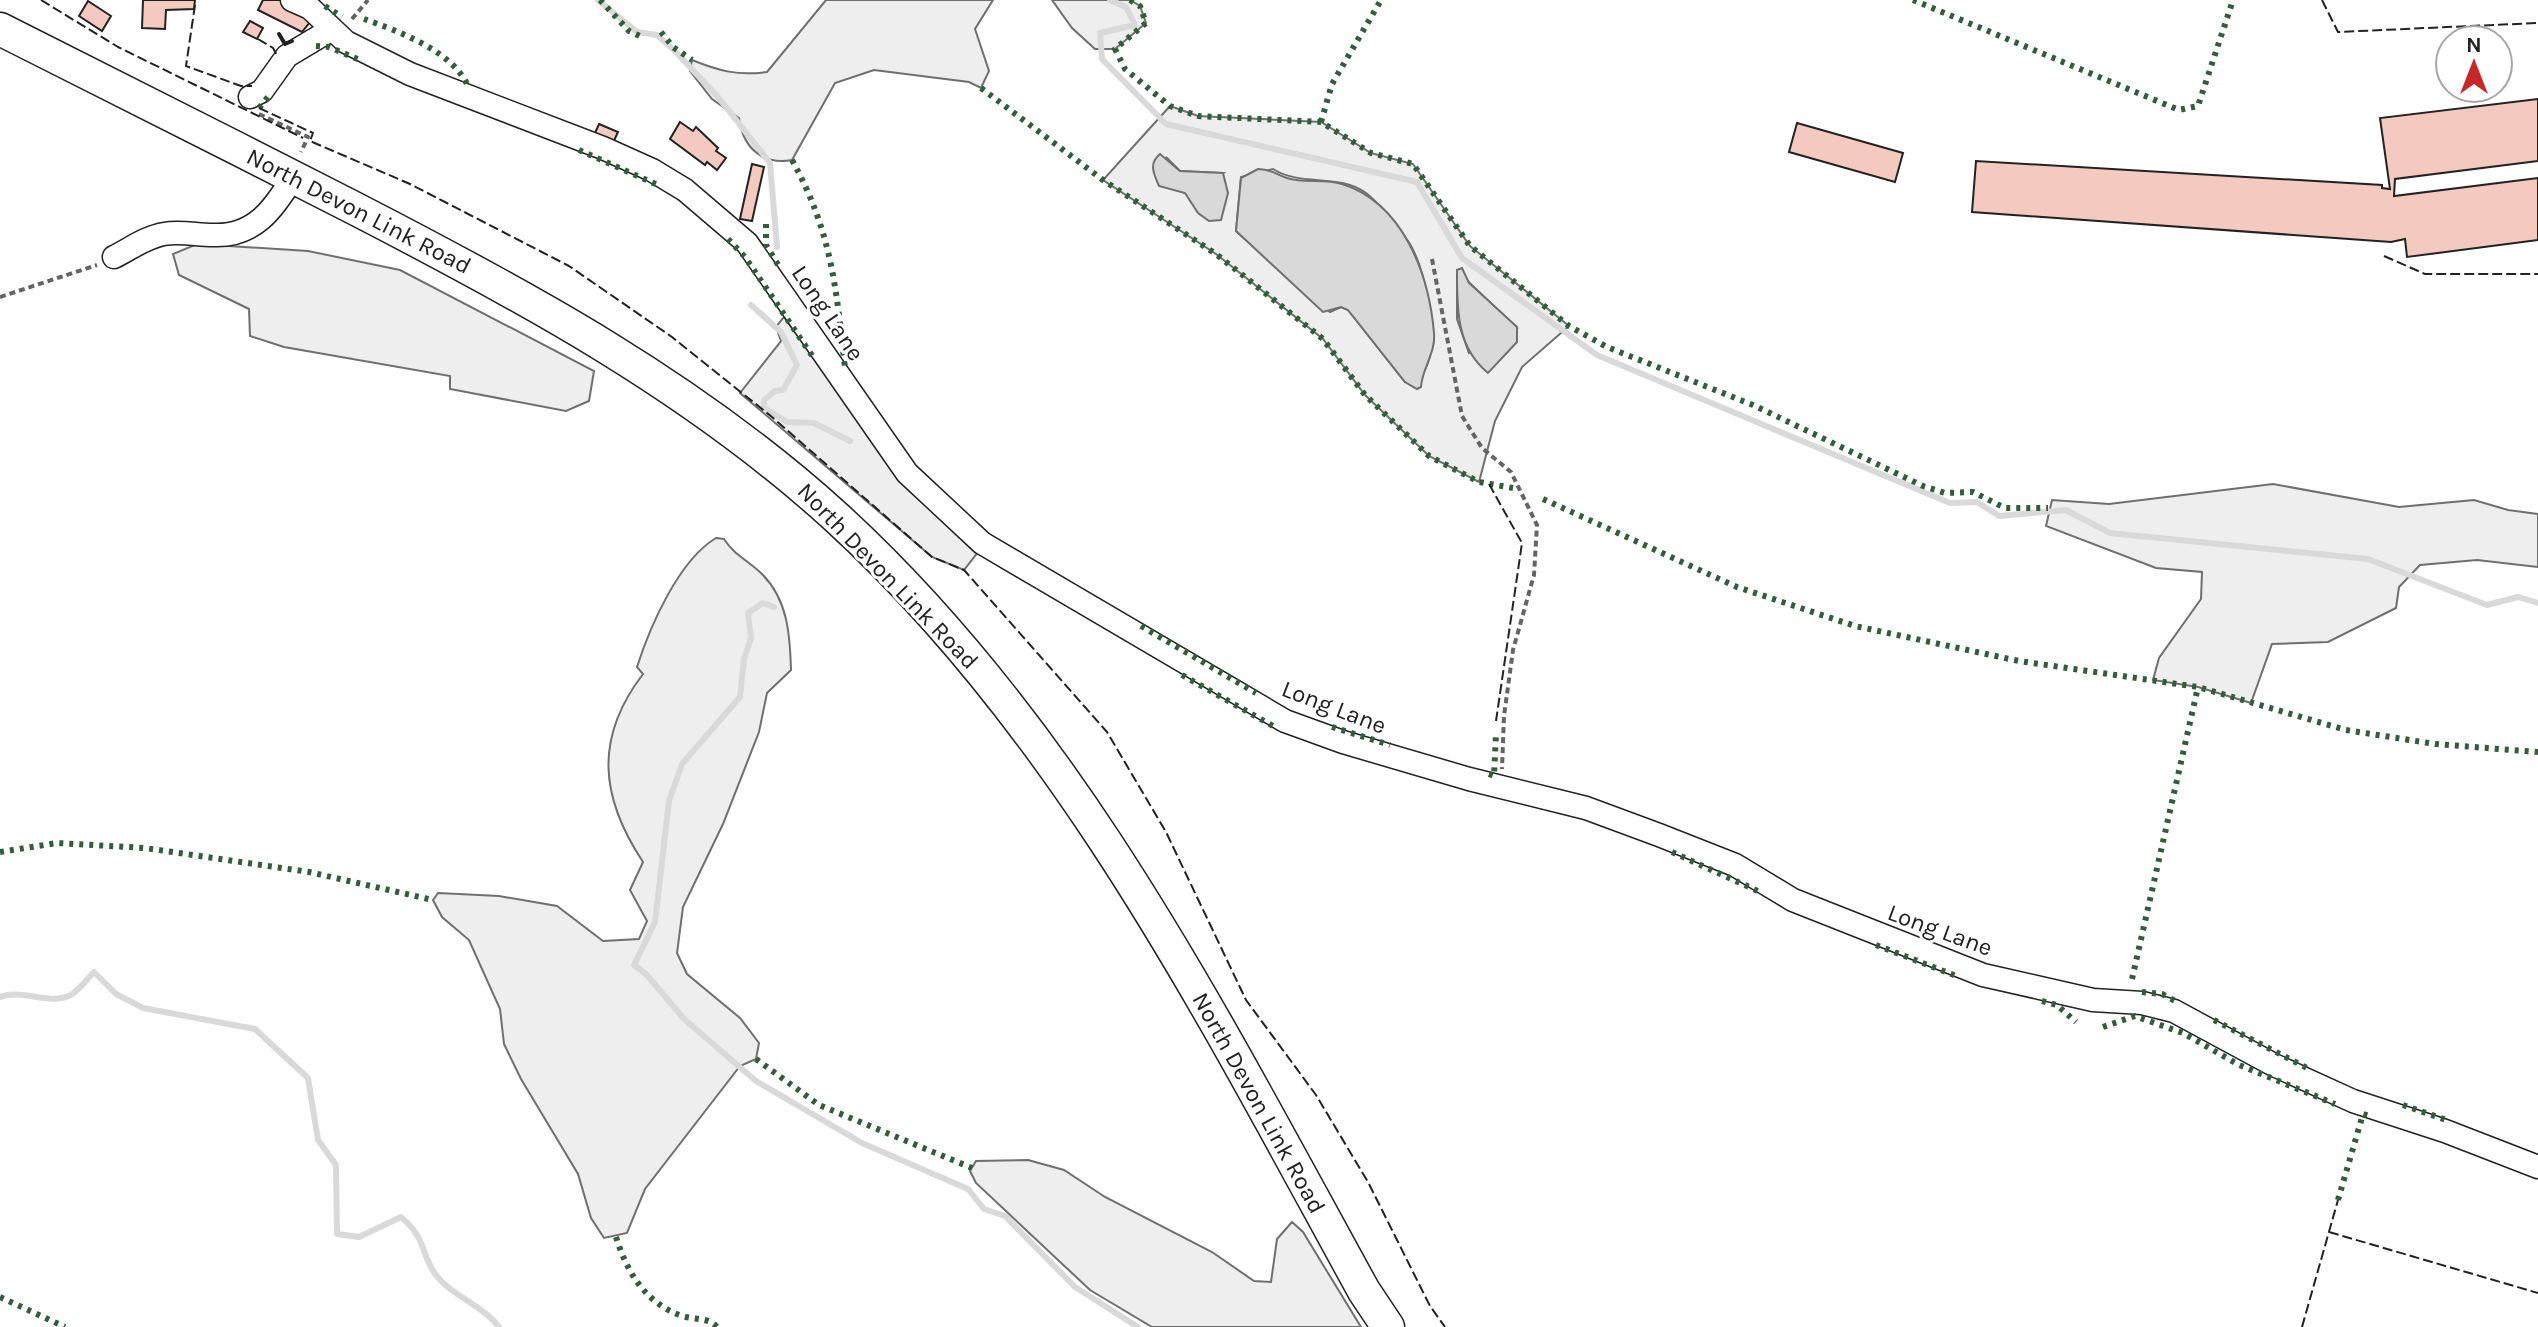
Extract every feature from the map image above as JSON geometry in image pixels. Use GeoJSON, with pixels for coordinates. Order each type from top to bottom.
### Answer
{"type":"FeatureCollection","features":[{"type":"Feature","properties":{"kind":"highway","name":"North Devon Link Road"},"geometry":{"type":"LineString","coordinates":[[0,29],[527,297],[674,389],[799,485],[925,606],[1012,708],[1104,839],[1168,941],[1364,1291],[1388,1327]]}},
{"type":"Feature","properties":{"kind":"street","name":"Long Lane"},"geometry":{"type":"LineString","coordinates":[[292,0],[310,8],[346,42],[410,74],[652,170],[719,215],[774,277],[907,473],[982,543],[1285,721],[1343,742],[1586,808],[1735,865],[1793,900],[1983,975],[2093,1000],[2142,1003],[2174,1011],[2274,1065],[2353,1101],[2445,1131],[2538,1167]]}},
{"type":"Feature","properties":{"kind":"street"},"geometry":{"type":"LineString","coordinates":[[250,97],[262,91],[287,56],[332,29]]}},
{"type":"Feature","properties":{"kind":"street"},"geometry":{"type":"LineString","coordinates":[[114,257],[151,237],[168,233],[231,235],[248,230],[276,205],[293,177]]}},
{"type":"Feature","properties":{"kind":"path"},"geometry":{"type":"LineString","coordinates":[[250,97],[252,109],[265,119],[308,137],[293,177]]}},
{"type":"Feature","properties":{"kind":"path"},"geometry":{"type":"LineString","coordinates":[[0,297],[86,270],[114,257]]}},
{"type":"Feature","properties":{"kind":"path"},"geometry":{"type":"LineString","coordinates":[[1432,259],[1462,416],[1482,448],[1511,472],[1537,525],[1534,575],[1513,650],[1504,716],[1502,787]]}},
{"type":"Feature","properties":{"kind":"shaded area"},"geometry":{"type":"Polygon","coordinates":[[[826,0],[993,0],[975,29],[989,71],[981,88],[969,82],[874,70],[835,83],[792,160],[763,157],[745,138],[739,118],[712,99],[690,71],[692,60],[729,72],[767,72],[826,0]]]}},
{"type":"Feature","properties":{"kind":"shaded area"},"geometry":{"type":"Polygon","coordinates":[[[1052,0],[1130,0],[1140,6],[1146,23],[1115,49],[1095,49],[1072,28],[1052,0]]]}},
{"type":"Feature","properties":{"kind":"shaded area"},"geometry":{"type":"Polygon","coordinates":[[[1170,106],[1198,116],[1321,122],[1371,153],[1413,164],[1470,246],[1569,326],[1522,367],[1495,421],[1479,482],[1429,456],[1365,395],[1323,339],[1216,254],[1103,180],[1170,106]],[[1166,157],[1176,188],[1185,193],[1223,173],[1180,171],[1166,157]],[[1273,169],[1241,177],[1236,231],[1330,312],[1341,307],[1348,310],[1405,382],[1421,374],[1428,364],[1432,332],[1423,277],[1410,244],[1377,204],[1366,193],[1344,183],[1296,178],[1273,169]],[[1457,271],[1457,319],[1469,353],[1517,328],[1457,271]]]}},
{"type":"Feature","properties":{"kind":"shaded area"},"geometry":{"type":"Polygon","coordinates":[[[1160,154],[1180,171],[1223,173],[1228,193],[1221,220],[1209,221],[1198,213],[1185,193],[1159,186],[1153,165],[1160,154]]]}},
{"type":"Feature","properties":{"kind":"shaded area"},"geometry":{"type":"Polygon","coordinates":[[[1258,169],[1294,180],[1342,184],[1363,193],[1397,224],[1419,265],[1431,310],[1434,340],[1421,387],[1417,389],[1405,382],[1348,310],[1341,307],[1323,312],[1236,231],[1241,178],[1258,169]]]}},
{"type":"Feature","properties":{"kind":"shaded area"},"geometry":{"type":"Polygon","coordinates":[[[197,244],[308,251],[400,270],[594,371],[589,401],[566,411],[450,389],[450,376],[284,347],[250,336],[249,309],[179,275],[173,254],[197,244]]]}},
{"type":"Feature","properties":{"kind":"shaded area"},"geometry":{"type":"Polygon","coordinates":[[[1462,268],[1469,283],[1517,327],[1517,342],[1488,373],[1477,363],[1460,326],[1457,270],[1462,268]]]}},
{"type":"Feature","properties":{"kind":"shaded area"},"geometry":{"type":"Polygon","coordinates":[[[784,317],[912,490],[978,552],[964,570],[932,557],[740,393],[781,341],[776,327],[784,317]]]}},
{"type":"Feature","properties":{"kind":"shaded area"},"geometry":{"type":"Polygon","coordinates":[[[2273,484],[2399,507],[2474,500],[2508,510],[2538,514],[2538,567],[2477,560],[2420,565],[2399,587],[2396,608],[2328,642],[2272,644],[2251,703],[2198,687],[2153,680],[2159,658],[2201,599],[2202,572],[2156,568],[2046,526],[2052,500],[2109,504],[2273,484]]]}},
{"type":"Feature","properties":{"kind":"shaded area"},"geometry":{"type":"Polygon","coordinates":[[[716,538],[724,539],[771,584],[786,619],[791,670],[767,693],[759,732],[723,824],[683,907],[677,953],[687,974],[740,1018],[759,1043],[756,1059],[740,1066],[645,1189],[627,1233],[604,1238],[591,1218],[578,1174],[521,1079],[504,1044],[500,1009],[469,940],[442,917],[433,900],[438,893],[499,896],[557,906],[603,941],[639,939],[647,921],[630,890],[643,862],[618,814],[611,791],[608,768],[610,744],[616,721],[643,674],[637,667],[658,614],[690,562],[716,538]]]}},
{"type":"Feature","properties":{"kind":"shaded area"},"geometry":{"type":"Polygon","coordinates":[[[1028,1160],[1064,1170],[1105,1197],[1212,1252],[1254,1281],[1271,1282],[1277,1239],[1292,1222],[1303,1232],[1361,1327],[1152,1327],[1090,1290],[976,1183],[970,1171],[976,1161],[1028,1160]]]}},
{"type":"Feature","properties":{"kind":"building"},"geometry":{"type":"Polygon","coordinates":[[[143,0],[195,0],[194,9],[166,10],[165,29],[142,28],[143,0]]]}},
{"type":"Feature","properties":{"kind":"building"},"geometry":{"type":"Polygon","coordinates":[[[263,0],[281,0],[314,17],[302,32],[258,10],[263,0]]]}},
{"type":"Feature","properties":{"kind":"building"},"geometry":{"type":"Polygon","coordinates":[[[88,1],[111,16],[102,31],[79,16],[88,1]]]}},
{"type":"Feature","properties":{"kind":"building"},"geometry":{"type":"Polygon","coordinates":[[[250,21],[263,28],[257,39],[243,32],[250,21]]]}},
{"type":"Feature","properties":{"kind":"building"},"geometry":{"type":"Polygon","coordinates":[[[2538,99],[2538,161],[2395,179],[2394,196],[2538,178],[2538,240],[2407,257],[2405,239],[2391,242],[1972,212],[1976,161],[2382,185],[2382,188],[2390,189],[2380,118],[2538,99]]]}},
{"type":"Feature","properties":{"kind":"building"},"geometry":{"type":"Polygon","coordinates":[[[680,122],[693,131],[696,127],[726,158],[717,170],[707,162],[705,165],[670,139],[680,122]]]}},
{"type":"Feature","properties":{"kind":"building"},"geometry":{"type":"Polygon","coordinates":[[[1797,123],[1903,153],[1895,182],[1789,152],[1797,123]]]}},
{"type":"Feature","properties":{"kind":"building"},"geometry":{"type":"Polygon","coordinates":[[[599,124],[618,132],[613,143],[594,135],[599,124]]]}},
{"type":"Feature","properties":{"kind":"building"},"geometry":{"type":"Polygon","coordinates":[[[752,164],[764,167],[752,221],[740,219],[752,164]]]}},
{"type":"Feature","properties":{"kind":"waterway"},"geometry":{"type":"LineString","coordinates":[[598,0],[637,32],[657,35],[674,50],[718,97],[770,163],[777,247]]}},
{"type":"Feature","properties":{"kind":"waterway"},"geometry":{"type":"LineString","coordinates":[[1110,0],[1126,7],[1135,25],[1100,33],[1102,59],[1166,124],[1417,182],[1462,258],[1597,355],[1950,503],[1977,502],[1999,516],[2066,510],[2110,533],[2368,559],[2487,605],[2518,597],[2538,603]]}},
{"type":"Feature","properties":{"kind":"waterway"},"geometry":{"type":"LineString","coordinates":[[751,305],[781,332],[797,365],[783,390],[775,391],[764,400],[764,408],[787,422],[814,423],[850,441]]}},
{"type":"Feature","properties":{"kind":"waterway"},"geometry":{"type":"LineString","coordinates":[[774,607],[763,603],[748,613],[751,638],[744,659],[740,697],[682,764],[669,801],[655,922],[634,965],[646,974],[684,1019],[756,1081],[862,1143],[968,1189],[984,1209],[1005,1216],[1075,1287],[1138,1327]]}},
{"type":"Feature","properties":{"kind":"waterway"},"geometry":{"type":"LineString","coordinates":[[0,997],[17,994],[62,998],[74,993],[94,972],[116,994],[143,1008],[255,1029],[308,1078],[318,1140],[336,1165],[337,1234],[359,1237],[401,1217],[416,1233],[431,1267],[442,1282],[484,1312],[499,1327]]}},
{"type":"Feature","properties":{"kind":"hedge"},"geometry":{"type":"LineString","coordinates":[[600,0],[629,31],[642,37]]}},
{"type":"Feature","properties":{"kind":"hedge"},"geometry":{"type":"LineString","coordinates":[[1130,0],[1140,6],[1146,23],[1115,49],[1125,69],[1170,106],[1198,116],[1321,122],[1371,153],[1413,164],[1470,246],[1569,326],[1607,347],[1753,405],[1923,486],[1945,493],[1973,492],[2005,508],[2048,508]]}},
{"type":"Feature","properties":{"kind":"hedge"},"geometry":{"type":"LineString","coordinates":[[1321,122],[1332,84],[1381,0]]}},
{"type":"Feature","properties":{"kind":"hedge"},"geometry":{"type":"LineString","coordinates":[[1913,0],[2179,110],[2198,106],[2233,0]]}},
{"type":"Feature","properties":{"kind":"hedge"},"geometry":{"type":"LineString","coordinates":[[325,6],[342,17]]}},
{"type":"Feature","properties":{"kind":"hedge"},"geometry":{"type":"LineString","coordinates":[[364,19],[409,37],[439,54],[452,64],[469,89]]}},
{"type":"Feature","properties":{"kind":"hedge"},"geometry":{"type":"LineString","coordinates":[[661,32],[673,47],[692,60]]}},
{"type":"Feature","properties":{"kind":"hedge"},"geometry":{"type":"LineString","coordinates":[[316,46],[329,47],[362,61]]}},
{"type":"Feature","properties":{"kind":"hedge"},"geometry":{"type":"LineString","coordinates":[[981,88],[1103,180],[1216,254],[1323,339],[1365,395],[1429,456],[1479,482],[1513,488]]}},
{"type":"Feature","properties":{"kind":"hedge"},"geometry":{"type":"LineString","coordinates":[[259,108],[268,97]]}},
{"type":"Feature","properties":{"kind":"hedge"},"geometry":{"type":"LineString","coordinates":[[579,150],[660,186]]}},
{"type":"Feature","properties":{"kind":"hedge"},"geometry":{"type":"LineString","coordinates":[[792,160],[824,237],[835,286],[845,368]]}},
{"type":"Feature","properties":{"kind":"hedge"},"geometry":{"type":"LineString","coordinates":[[766,224],[766,245],[780,268]]}},
{"type":"Feature","properties":{"kind":"hedge"},"geometry":{"type":"LineString","coordinates":[[728,239],[745,257],[813,357]]}},
{"type":"Feature","properties":{"kind":"hedge"},"geometry":{"type":"LineString","coordinates":[[1543,499],[1737,587],[1855,626],[2019,661],[2198,687],[2346,730],[2435,744],[2538,752]]}},
{"type":"Feature","properties":{"kind":"hedge"},"geometry":{"type":"LineString","coordinates":[[1141,626],[1256,693]]}},
{"type":"Feature","properties":{"kind":"hedge"},"geometry":{"type":"LineString","coordinates":[[1182,675],[1273,726]]}},
{"type":"Feature","properties":{"kind":"hedge"},"geometry":{"type":"LineString","coordinates":[[2132,979],[2198,687]]}},
{"type":"Feature","properties":{"kind":"hedge"},"geometry":{"type":"LineString","coordinates":[[1332,727],[1390,745]]}},
{"type":"Feature","properties":{"kind":"hedge"},"geometry":{"type":"LineString","coordinates":[[1489,774],[1494,776],[1496,734]]}},
{"type":"Feature","properties":{"kind":"hedge"},"geometry":{"type":"LineString","coordinates":[[0,852],[57,843],[145,848],[309,872],[433,900]]}},
{"type":"Feature","properties":{"kind":"hedge"},"geometry":{"type":"LineString","coordinates":[[1672,852],[1760,892]]}},
{"type":"Feature","properties":{"kind":"hedge"},"geometry":{"type":"LineString","coordinates":[[1876,945],[1959,977]]}},
{"type":"Feature","properties":{"kind":"hedge"},"geometry":{"type":"LineString","coordinates":[[2142,992],[2162,994],[2179,1003]]}},
{"type":"Feature","properties":{"kind":"hedge"},"geometry":{"type":"LineString","coordinates":[[2042,1001],[2057,1005],[2076,1022]]}},
{"type":"Feature","properties":{"kind":"hedge"},"geometry":{"type":"LineString","coordinates":[[2103,1027],[2135,1016],[2183,1033],[2239,1065],[2335,1104]]}},
{"type":"Feature","properties":{"kind":"hedge"},"geometry":{"type":"LineString","coordinates":[[2214,1020],[2307,1068]]}},
{"type":"Feature","properties":{"kind":"hedge"},"geometry":{"type":"LineString","coordinates":[[756,1059],[819,1105],[972,1168]]}},
{"type":"Feature","properties":{"kind":"hedge"},"geometry":{"type":"LineString","coordinates":[[2403,1105],[2449,1121]]}},
{"type":"Feature","properties":{"kind":"hedge"},"geometry":{"type":"LineString","coordinates":[[2338,1200],[2363,1114],[2369,1116]]}},
{"type":"Feature","properties":{"kind":"hedge"},"geometry":{"type":"LineString","coordinates":[[616,1237],[632,1274],[648,1295],[669,1310],[717,1327]]}},
{"type":"Feature","properties":{"kind":"hedge"},"geometry":{"type":"LineString","coordinates":[[0,1297],[65,1327]]}},
{"type":"Feature","properties":{"kind":"fence"},"geometry":{"type":"LineString","coordinates":[[41,0],[118,47],[303,138]]}},
{"type":"Feature","properties":{"kind":"fence"},"geometry":{"type":"LineString","coordinates":[[2322,0],[2338,32],[2538,23]]}},
{"type":"Feature","properties":{"kind":"fence"},"geometry":{"type":"LineString","coordinates":[[195,5],[186,66],[241,86],[252,86]]}},
{"type":"Feature","properties":{"kind":"fence"},"geometry":{"type":"LineString","coordinates":[[258,39],[273,48],[278,57]]}},
{"type":"Feature","properties":{"kind":"fence"},"geometry":{"type":"LineString","coordinates":[[259,108],[313,133],[310,141],[410,184],[569,266],[672,337],[772,417],[932,557],[964,570],[1107,732],[1166,832],[1246,1000],[1316,1095],[1368,1182],[1430,1306],[1445,1327]]}},
{"type":"Feature","properties":{"kind":"fence"},"geometry":{"type":"LineString","coordinates":[[2384,256],[2425,274],[2538,274]]}},
{"type":"Feature","properties":{"kind":"fence"},"geometry":{"type":"LineString","coordinates":[[1489,484],[1522,543],[1496,721]]}},
{"type":"Feature","properties":{"kind":"fence"},"geometry":{"type":"LineString","coordinates":[[2302,1327],[2338,1200]]}},
{"type":"Feature","properties":{"kind":"fence"},"geometry":{"type":"LineString","coordinates":[[2329,1232],[2538,1293]]}},
{"type":"Feature","properties":{"kind":"wall"},"geometry":{"type":"LineString","coordinates":[[279,34],[285,44],[292,41]]}}]}
